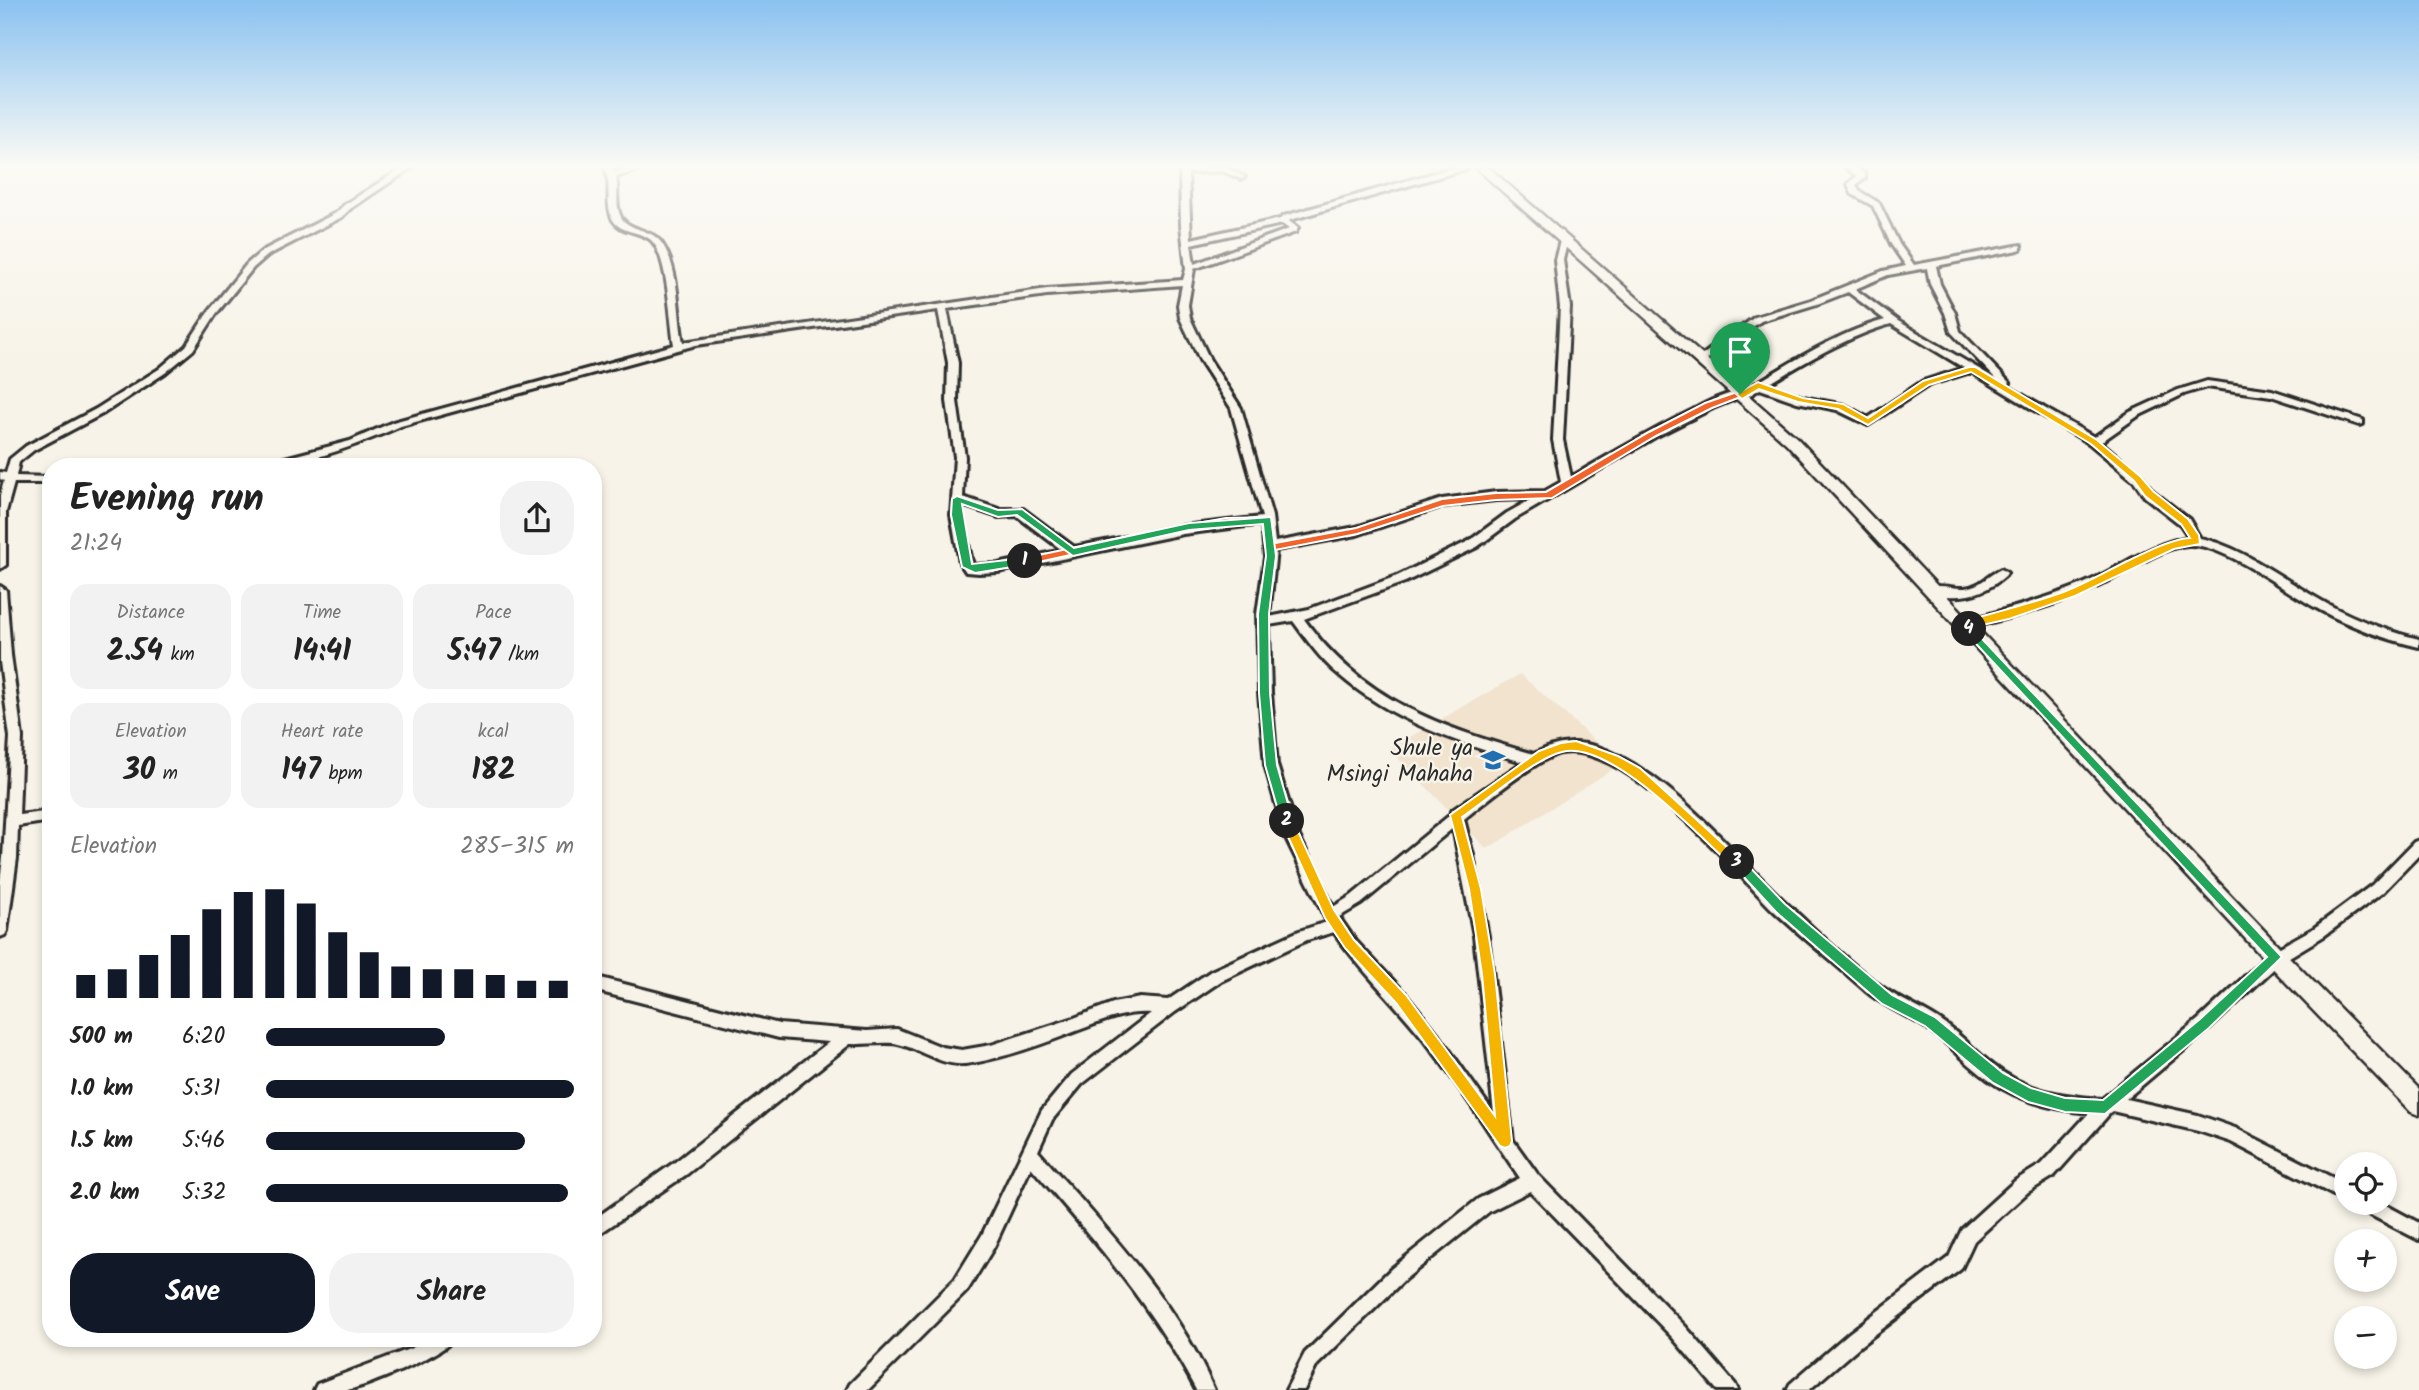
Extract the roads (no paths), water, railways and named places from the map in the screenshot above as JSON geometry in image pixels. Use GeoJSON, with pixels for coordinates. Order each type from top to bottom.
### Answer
{"type":"FeatureCollection","features":[{"type":"Feature","properties":{"kind":"main road"},"geometry":{"type":"LineString","coordinates":[[1556,232],[1792,441],[2276,957],[2419,1104]]}},
{"type":"Feature","properties":{"kind":"street"},"geometry":{"type":"LineString","coordinates":[[0,565],[4,477],[13,461],[30,448],[118,401],[183,354],[250,266],[265,253],[308,232]]}},
{"type":"Feature","properties":{"kind":"street"},"geometry":{"type":"LineString","coordinates":[[638,232],[653,238],[660,248],[675,306],[679,345]]}},
{"type":"Feature","properties":{"kind":"street"},"geometry":{"type":"LineString","coordinates":[[1187,232],[1189,275],[1183,305],[1185,318],[1205,359],[1236,408],[1267,520],[1270,547],[1264,622],[1265,693],[1271,765],[1292,836],[1334,919],[1350,944],[1401,999],[1433,1039],[1532,1181],[1679,1332],[1729,1390]]}},
{"type":"Feature","properties":{"kind":"street"},"geometry":{"type":"LineString","coordinates":[[1187,242],[1231,232]]}},
{"type":"Feature","properties":{"kind":"street"},"geometry":{"type":"LineString","coordinates":[[296,458],[354,443],[397,424],[679,345],[1048,292],[1189,275],[1288,232]]}},
{"type":"Feature","properties":{"kind":"street"},"geometry":{"type":"LineString","coordinates":[[1889,232],[1912,269]]}},
{"type":"Feature","properties":{"kind":"street"},"geometry":{"type":"LineString","coordinates":[[1564,239],[1559,260],[1565,307],[1558,440],[1567,484]]}},
{"type":"Feature","properties":{"kind":"street"},"geometry":{"type":"LineString","coordinates":[[1702,359],[1758,319],[1886,273],[2018,247]]}},
{"type":"Feature","properties":{"kind":"street"},"geometry":{"type":"LineString","coordinates":[[1931,265],[1935,284],[1950,313],[1956,332],[2020,398]]}},
{"type":"Feature","properties":{"kind":"street"},"geometry":{"type":"LineString","coordinates":[[1849,288],[1892,321],[2094,442],[2138,479],[2149,494],[2185,522],[2197,542]]}},
{"type":"Feature","properties":{"kind":"street"},"geometry":{"type":"LineString","coordinates":[[942,307],[952,355],[952,401],[960,457],[957,499],[960,540],[966,564],[970,569],[986,569],[1189,527],[1267,520]]}},
{"type":"Feature","properties":{"kind":"street"},"geometry":{"type":"LineString","coordinates":[[1264,622],[1311,613],[1401,579],[1473,544],[1511,516],[1653,434],[1709,405],[1741,395],[1842,340],[1892,321]]}},
{"type":"Feature","properties":{"kind":"street"},"geometry":{"type":"LineString","coordinates":[[1758,385],[1801,400],[1840,407],[1868,422],[1926,383],[1972,369]]}},
{"type":"Feature","properties":{"kind":"street"},"geometry":{"type":"LineString","coordinates":[[2094,442],[2134,414],[2181,392],[2207,384],[2272,393],[2358,422]]}},
{"type":"Feature","properties":{"kind":"street"},"geometry":{"type":"LineString","coordinates":[[4,477],[42,479]]}},
{"type":"Feature","properties":{"kind":"street"},"geometry":{"type":"LineString","coordinates":[[1270,547],[1357,531],[1442,503],[1496,496],[1548,495]]}},
{"type":"Feature","properties":{"kind":"street"},"geometry":{"type":"LineString","coordinates":[[957,499],[998,513],[1019,512],[1073,552]]}},
{"type":"Feature","properties":{"kind":"street"},"geometry":{"type":"LineString","coordinates":[[1965,625],[2005,616],[2071,593],[2183,542],[2197,542],[2235,558],[2358,624],[2378,633],[2419,643]]}},
{"type":"Feature","properties":{"kind":"street"},"geometry":{"type":"LineString","coordinates":[[1932,590],[1970,593],[1983,588],[2001,573]]}},
{"type":"Feature","properties":{"kind":"street"},"geometry":{"type":"LineString","coordinates":[[0,590],[16,737],[10,858],[0,931]]}},
{"type":"Feature","properties":{"kind":"street"},"geometry":{"type":"LineString","coordinates":[[1296,616],[1320,650],[1359,683],[1393,706],[1429,727],[1535,760]]}},
{"type":"Feature","properties":{"kind":"street"},"geometry":{"type":"LineString","coordinates":[[856,1390],[961,1285],[988,1241],[1047,1115],[1077,1079],[1170,1007],[1227,971],[1334,919],[1456,815],[1535,760],[1561,747],[1576,745],[1614,759],[1636,771],[1741,866],[1780,908],[1887,1000],[1930,1021],[1998,1078],[2028,1095],[2065,1105],[2108,1105],[2198,1123],[2235,1136],[2334,1187]]}},
{"type":"Feature","properties":{"kind":"street"},"geometry":{"type":"LineString","coordinates":[[1456,815],[1475,889],[1489,974],[1505,1141]]}},
{"type":"Feature","properties":{"kind":"street"},"geometry":{"type":"LineString","coordinates":[[12,822],[42,817]]}},
{"type":"Feature","properties":{"kind":"street"},"geometry":{"type":"LineString","coordinates":[[1796,1390],[1855,1339],[1919,1293],[1955,1263],[1968,1235],[2022,1186],[2048,1170],[2108,1105],[2204,1024],[2276,957],[2319,932],[2377,889],[2419,846]]}},
{"type":"Feature","properties":{"kind":"street"},"geometry":{"type":"LineString","coordinates":[[602,985],[779,1031],[897,1036],[942,1054],[962,1057],[991,1052],[1075,1026],[1113,1010],[1140,1006],[1170,1007]]}},
{"type":"Feature","properties":{"kind":"street"},"geometry":{"type":"LineString","coordinates":[[602,1224],[681,1168],[848,1036]]}},
{"type":"Feature","properties":{"kind":"street"},"geometry":{"type":"LineString","coordinates":[[1029,1152],[1136,1283],[1171,1331],[1205,1390]]}},
{"type":"Feature","properties":{"kind":"street"},"geometry":{"type":"LineString","coordinates":[[1295,1390],[1311,1359],[1398,1274],[1484,1205],[1532,1181]]}},
{"type":"Feature","properties":{"kind":"street"},"geometry":{"type":"LineString","coordinates":[[2388,1215],[2419,1231]]}},
{"type":"Feature","properties":{"kind":"street"},"geometry":{"type":"LineString","coordinates":[[323,1390],[417,1355],[430,1347]]}},
{"type":"Feature","properties":{"kind":"place","name":"Shule ya Msingi Mahaha"},"geometry":{"type":"Point","coordinates":[1493,760]}}]}
